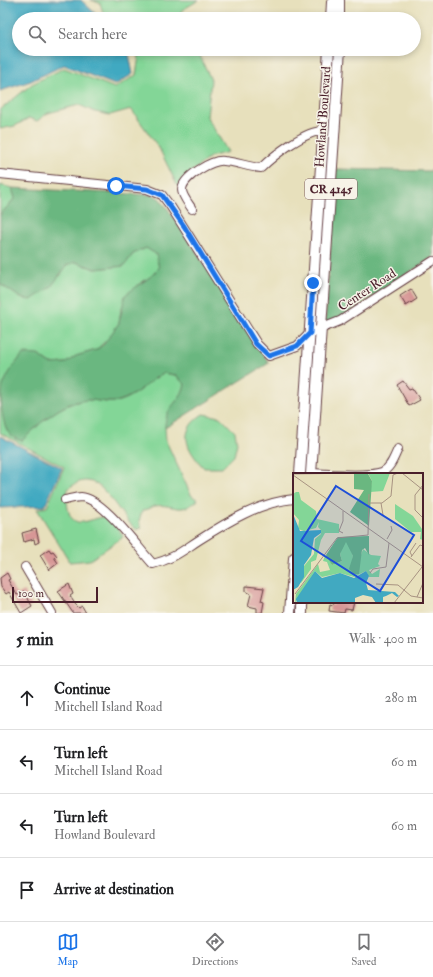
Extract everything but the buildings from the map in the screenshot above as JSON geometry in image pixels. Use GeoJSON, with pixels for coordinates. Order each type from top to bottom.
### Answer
{"type":"FeatureCollection","features":[{"type":"Feature","properties":{"kind":"main road"},"geometry":{"type":"LineString","coordinates":[[331,12],[332,0]]}},
{"type":"Feature","properties":{"kind":"main road"},"geometry":{"type":"LineString","coordinates":[[339,0],[339,12]]}},
{"type":"Feature","properties":{"kind":"main road"},"geometry":{"type":"LineString","coordinates":[[343,12],[344,0]]}},
{"type":"Feature","properties":{"kind":"main road","name":"Howland Boulevard"},"geometry":{"type":"LineString","coordinates":[[307,473],[310,333],[329,56]]}},
{"type":"Feature","properties":{"kind":"main road","name":"Howland Boulevard"},"geometry":{"type":"LineString","coordinates":[[307,473],[321,328],[340,56]]}},
{"type":"Feature","properties":{"kind":"main road"},"geometry":{"type":"LineString","coordinates":[[290,613],[293,572]]}},
{"type":"Feature","properties":{"kind":"street"},"geometry":{"type":"LineString","coordinates":[[192,208],[182,192],[182,189],[186,180],[195,172],[223,160],[245,166],[261,168],[278,152],[312,133],[324,131]]}},
{"type":"Feature","properties":{"kind":"street","name":"Center Road"},"geometry":{"type":"LineString","coordinates":[[0,174],[147,189],[162,195],[184,226],[256,344],[269,356],[297,346],[310,333],[340,321],[433,261]]}},
{"type":"Feature","properties":{"kind":"street"},"geometry":{"type":"LineString","coordinates":[[372,473],[382,472],[389,467],[398,449]]}},
{"type":"Feature","properties":{"kind":"street"},"geometry":{"type":"LineString","coordinates":[[65,500],[82,497],[96,504],[122,526],[153,564],[169,560],[214,530],[254,510],[277,500],[293,499]]}},
{"type":"Feature","properties":{"kind":"street"},"geometry":{"type":"LineString","coordinates":[[25,567],[52,613]]}},
{"type":"Feature","properties":{"kind":"green space"},"geometry":{"type":"Polygon","coordinates":[[[91,0],[199,0],[181,12],[103,12],[100,3],[91,0]]]}},
{"type":"Feature","properties":{"kind":"green space"},"geometry":{"type":"Polygon","coordinates":[[[139,56],[200,56],[211,80],[207,117],[228,152],[210,157],[184,178],[178,187],[159,148],[131,109],[110,115],[95,112],[79,105],[48,113],[37,121],[29,118],[15,126],[0,129],[0,110],[32,84],[64,68],[115,88],[136,75],[139,56]]]}},
{"type":"Feature","properties":{"kind":"green space"},"geometry":{"type":"Polygon","coordinates":[[[336,169],[433,171],[433,257],[338,319],[325,324],[336,169]]]}},
{"type":"Feature","properties":{"kind":"green space"},"geometry":{"type":"Polygon","coordinates":[[[0,185],[12,188],[15,198],[0,215],[0,185]]]}},
{"type":"Feature","properties":{"kind":"green space"},"geometry":{"type":"Polygon","coordinates":[[[12,188],[153,195],[159,198],[168,209],[269,363],[165,428],[167,414],[183,391],[185,384],[175,375],[163,373],[125,399],[119,401],[112,402],[89,400],[70,404],[44,420],[22,441],[14,438],[6,428],[4,421],[2,413],[2,391],[9,373],[23,354],[38,355],[51,364],[66,363],[76,356],[96,350],[104,344],[119,323],[125,295],[150,277],[159,268],[156,254],[146,248],[133,254],[124,266],[95,269],[76,262],[67,265],[51,287],[31,300],[21,298],[0,284],[0,215],[15,198],[12,188]]]}},
{"type":"Feature","properties":{"kind":"green space"},"geometry":{"type":"Polygon","coordinates":[[[146,248],[156,254],[159,268],[150,277],[139,284],[121,309],[119,323],[110,337],[96,350],[76,356],[66,363],[51,364],[38,355],[22,441],[44,420],[70,404],[89,400],[108,402],[119,401],[136,392],[163,373],[175,375],[185,384],[183,392],[176,402],[165,427],[166,441],[191,495],[198,500],[191,505],[181,508],[155,506],[142,511],[139,521],[141,527],[137,530],[98,485],[89,481],[79,482],[68,489],[67,505],[70,516],[73,520],[83,522],[102,517],[115,525],[123,537],[90,560],[70,562],[37,509],[47,507],[64,467],[0,433],[0,284],[21,298],[31,300],[61,275],[67,265],[76,262],[95,269],[124,266],[133,254],[146,248]]]}},
{"type":"Feature","properties":{"kind":"green space"},"geometry":{"type":"Polygon","coordinates":[[[203,414],[220,417],[235,432],[237,443],[234,456],[222,468],[204,468],[189,447],[187,434],[195,420],[203,414]]]}},
{"type":"Feature","properties":{"kind":"water"},"geometry":{"type":"Polygon","coordinates":[[[0,0],[81,0],[94,12],[12,12],[12,56],[129,56],[133,74],[115,85],[64,65],[31,81],[0,91],[0,0]]]}},
{"type":"Feature","properties":{"kind":"water"},"geometry":{"type":"Polygon","coordinates":[[[0,436],[62,468],[45,506],[0,508],[0,436]]]}},
{"type":"Feature","properties":{"kind":"route"},"geometry":{"type":"LineString","coordinates":[[116,186],[147,189],[162,195],[184,226],[256,344],[269,356],[282,353],[297,346],[310,333],[313,283]]}}]}
